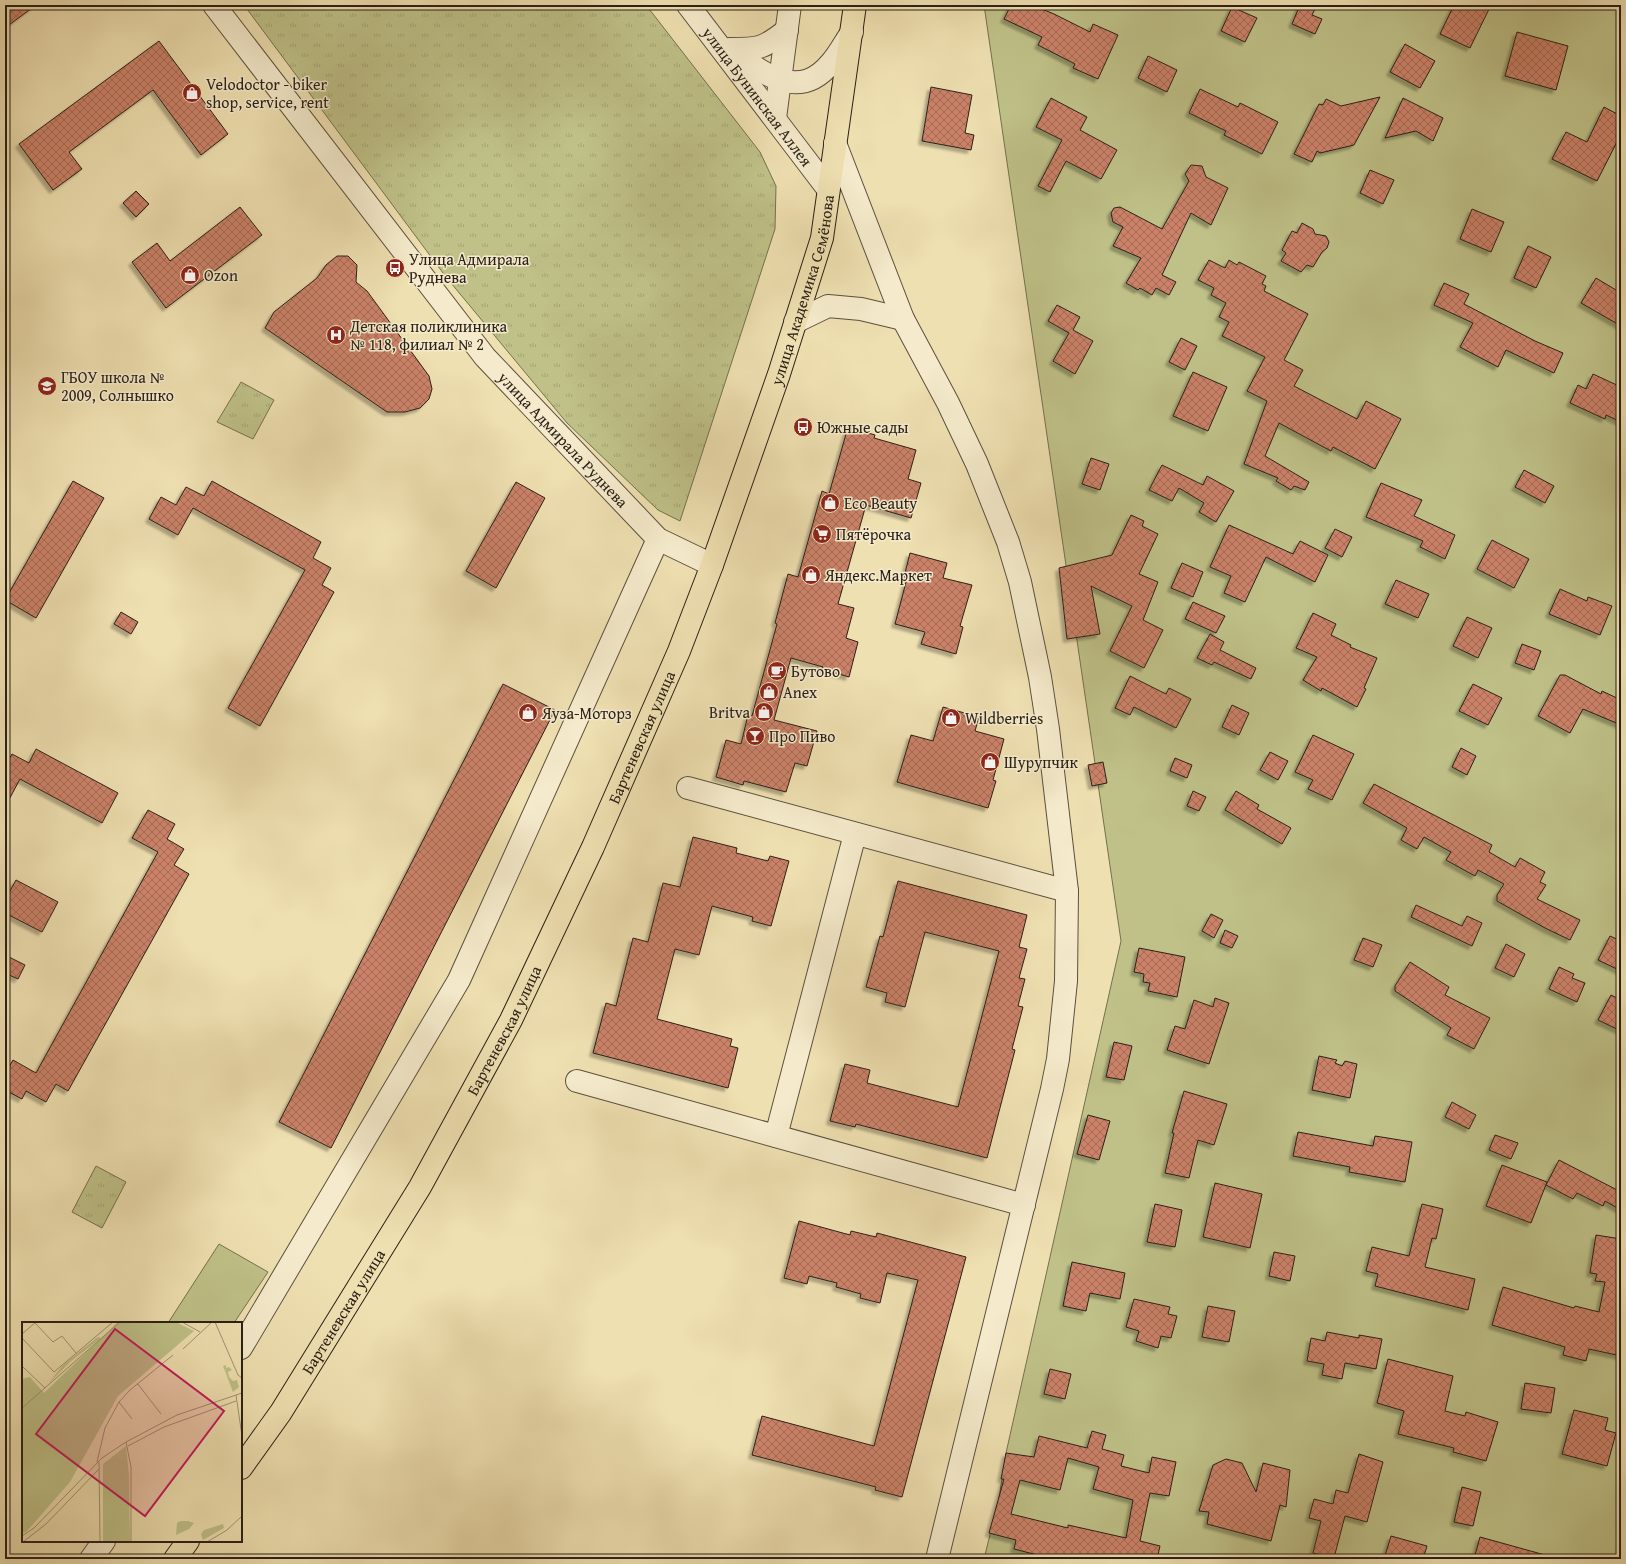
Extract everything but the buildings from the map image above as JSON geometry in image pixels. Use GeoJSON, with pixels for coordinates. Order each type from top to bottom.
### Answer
{"type":"FeatureCollection","features":[{"type":"Feature","properties":{"kind":"main road","name":"улица Академика Семёнова"},"geometry":{"type":"LineString","coordinates":[[712,565],[779,374],[822,238],[856,5]]}},
{"type":"Feature","properties":{"kind":"main road","name":"Бартеневская улица"},"geometry":{"type":"LineString","coordinates":[[242,1467],[281,1412],[420,1187],[511,1020],[593,847],[679,651],[712,565]]}},
{"type":"Feature","properties":{"kind":"main road"},"geometry":{"type":"LineString","coordinates":[[175,1559],[187,1542]]}},
{"type":"Feature","properties":{"kind":"street","name":"улица Адмирала Руднева"},"geometry":{"type":"LineString","coordinates":[[214,5],[485,357],[658,538],[712,565]]}},
{"type":"Feature","properties":{"kind":"street","name":"улица Бунинская Аллея"},"geometry":{"type":"LineString","coordinates":[[688,5],[722,45],[828,189]]}},
{"type":"Feature","properties":{"kind":"street"},"geometry":{"type":"LineString","coordinates":[[775,118],[790,5]]}},
{"type":"Feature","properties":{"kind":"street"},"geometry":{"type":"LineString","coordinates":[[722,45],[754,49],[770,43],[787,30]]}},
{"type":"Feature","properties":{"kind":"street"},"geometry":{"type":"LineString","coordinates":[[722,45],[758,70],[788,83],[806,83],[820,75],[831,63],[852,32]]}},
{"type":"Feature","properties":{"kind":"street"},"geometry":{"type":"LineString","coordinates":[[835,142],[902,319],[948,403],[977,464],[1008,542],[1020,582],[1040,677],[1048,729],[1067,891],[1066,981],[1058,1059],[1024,1205],[937,1559]]}},
{"type":"Feature","properties":{"kind":"street"},"geometry":{"type":"LineString","coordinates":[[795,322],[828,306],[861,309],[902,319]]}},
{"type":"Feature","properties":{"kind":"street"},"geometry":{"type":"LineString","coordinates":[[242,1346],[459,980],[658,538]]}},
{"type":"Feature","properties":{"kind":"street"},"geometry":{"type":"LineString","coordinates":[[688,788],[1067,891]]}},
{"type":"Feature","properties":{"kind":"street"},"geometry":{"type":"LineString","coordinates":[[776,1136],[855,834]]}},
{"type":"Feature","properties":{"kind":"street"},"geometry":{"type":"LineString","coordinates":[[577,1081],[1024,1205]]}},
{"type":"Feature","properties":{"kind":"street"},"geometry":{"type":"LineString","coordinates":[[90,1559],[103,1542]]}},
{"type":"Feature","properties":{"kind":"green space"},"geometry":{"type":"Polygon","coordinates":[[[244,5],[646,5],[760,152],[776,186],[775,229],[680,521],[658,510],[567,423],[446,277],[244,5]]]}},
{"type":"Feature","properties":{"kind":"green space"},"geometry":{"type":"Polygon","coordinates":[[[984,5],[1621,5],[1621,1559],[984,1559],[999,1498],[1006,1453],[1121,941],[984,5]]]}},
{"type":"Feature","properties":{"kind":"green space"},"geometry":{"type":"Polygon","coordinates":[[[241,382],[274,400],[253,439],[217,422],[241,382]]]}},
{"type":"Feature","properties":{"kind":"green space"},"geometry":{"type":"Polygon","coordinates":[[[96,1166],[126,1182],[102,1228],[72,1212],[96,1166]]]}},
{"type":"Feature","properties":{"kind":"green space"},"geometry":{"type":"Polygon","coordinates":[[[219,1244],[268,1272],[235,1322],[169,1322],[219,1244]]]}},
{"type":"Feature","properties":{"kind":"place","name":"Velodoctor - biker shop, service, rent"},"geometry":{"type":"Point","coordinates":[192,93]}},
{"type":"Feature","properties":{"kind":"place","name":"Улица Адмирала Руднева"},"geometry":{"type":"Point","coordinates":[395,268]}},
{"type":"Feature","properties":{"kind":"place","name":"Ozon"},"geometry":{"type":"Point","coordinates":[190,275]}},
{"type":"Feature","properties":{"kind":"place","name":"Детская поликлиника № 118, филиал № 2"},"geometry":{"type":"Point","coordinates":[336,335]}},
{"type":"Feature","properties":{"kind":"place","name":"ГБОУ школа № 2009, Солнышко"},"geometry":{"type":"Point","coordinates":[47,386]}},
{"type":"Feature","properties":{"kind":"place","name":"Южные сады"},"geometry":{"type":"Point","coordinates":[803,427]}},
{"type":"Feature","properties":{"kind":"place","name":"Eco Beauty"},"geometry":{"type":"Point","coordinates":[830,503]}},
{"type":"Feature","properties":{"kind":"place","name":"Пятёрочка"},"geometry":{"type":"Point","coordinates":[822,534]}},
{"type":"Feature","properties":{"kind":"place","name":"Яндекс.Маркет"},"geometry":{"type":"Point","coordinates":[811,575]}},
{"type":"Feature","properties":{"kind":"place","name":"Бутово"},"geometry":{"type":"Point","coordinates":[777,671]}},
{"type":"Feature","properties":{"kind":"place","name":"Anex"},"geometry":{"type":"Point","coordinates":[769,692]}},
{"type":"Feature","properties":{"kind":"place","name":"Britva"},"geometry":{"type":"Point","coordinates":[764,712]}},
{"type":"Feature","properties":{"kind":"place","name":"Яуза-Моторз"},"geometry":{"type":"Point","coordinates":[528,713]}},
{"type":"Feature","properties":{"kind":"place","name":"Wildberries"},"geometry":{"type":"Point","coordinates":[951,718]}},
{"type":"Feature","properties":{"kind":"place","name":"Про Пиво"},"geometry":{"type":"Point","coordinates":[755,736]}},
{"type":"Feature","properties":{"kind":"place","name":"Шурупчик"},"geometry":{"type":"Point","coordinates":[990,762]}}]}
